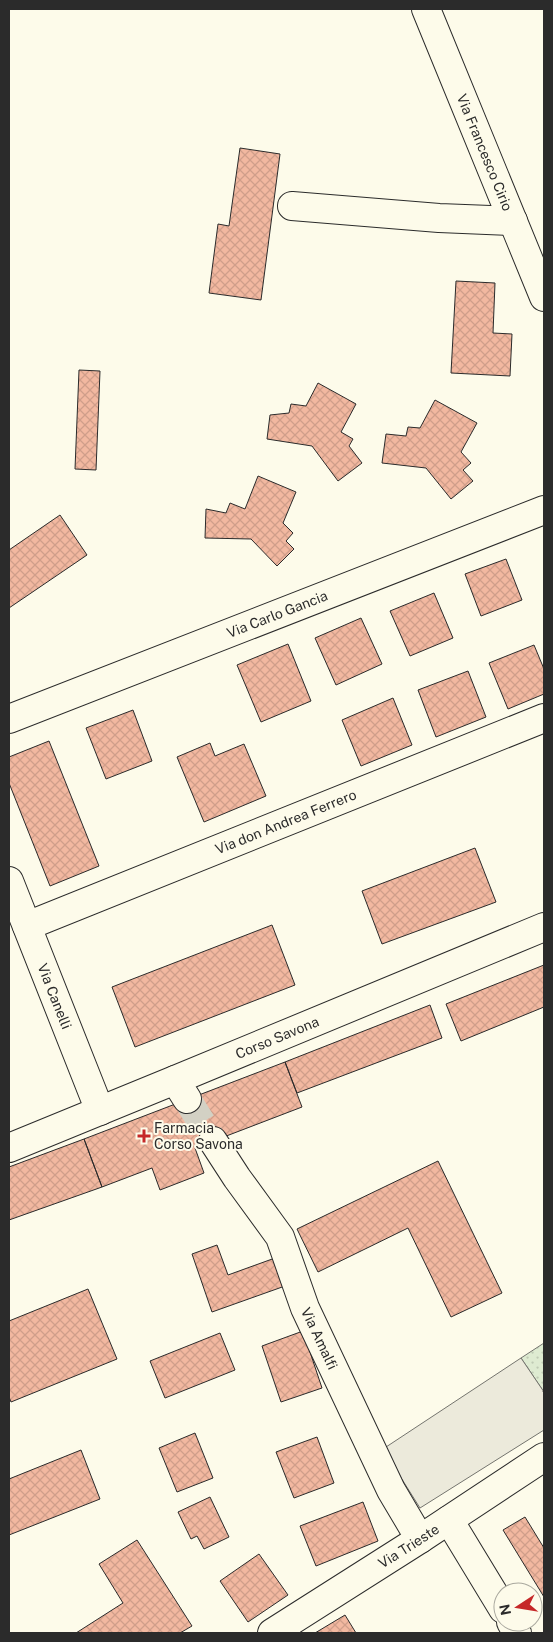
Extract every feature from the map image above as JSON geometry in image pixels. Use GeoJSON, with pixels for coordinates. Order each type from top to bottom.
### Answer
{"type":"FeatureCollection","features":[{"type":"Feature","properties":{"kind":"street","name":"Via Francesco Cirio"},"geometry":{"type":"LineString","coordinates":[[426,9],[544,297]]}},
{"type":"Feature","properties":{"kind":"street"},"geometry":{"type":"LineString","coordinates":[[292,206],[439,218],[513,221]]}},
{"type":"Feature","properties":{"kind":"street","name":"Via Carlo Gancia"},"geometry":{"type":"LineString","coordinates":[[9,719],[544,510]]}},
{"type":"Feature","properties":{"kind":"street","name":"Via don Andrea Ferrero"},"geometry":{"type":"LineString","coordinates":[[27,926],[544,718]]}},
{"type":"Feature","properties":{"kind":"street","name":"Via Canelli"},"geometry":{"type":"LineString","coordinates":[[9,881],[100,1110]]}},
{"type":"Feature","properties":{"kind":"street","name":"Corso Savona"},"geometry":{"type":"LineString","coordinates":[[9,1148],[100,1110],[181,1090],[544,927]]}},
{"type":"Feature","properties":{"kind":"street","name":"Via Amalfi"},"geometry":{"type":"LineString","coordinates":[[213,1141],[280,1237],[305,1308],[391,1490],[420,1540]]}},
{"type":"Feature","properties":{"kind":"street","name":"Via Trieste"},"geometry":{"type":"LineString","coordinates":[[272,1633],[420,1540],[544,1457]]}},
{"type":"Feature","properties":{"kind":"street"},"geometry":{"type":"LineString","coordinates":[[449,1520],[493,1593]]}},
{"type":"Feature","properties":{"kind":"green space"},"geometry":{"type":"Polygon","coordinates":[[[544,1343],[544,1392],[521,1358],[544,1343]]]}},
{"type":"Feature","properties":{"kind":"shaded area"},"geometry":{"type":"Polygon","coordinates":[[[521,1358],[544,1392],[544,1430],[420,1508],[383,1449],[521,1358]]]}},
{"type":"Feature","properties":{"kind":"building"},"geometry":{"type":"Polygon","coordinates":[[[240,148],[280,154],[261,300],[209,293],[218,224],[229,226],[240,148]]]}},
{"type":"Feature","properties":{"kind":"building"},"geometry":{"type":"Polygon","coordinates":[[[456,281],[495,283],[493,333],[512,334],[510,376],[451,373],[456,281]]]}},
{"type":"Feature","properties":{"kind":"building"},"geometry":{"type":"Polygon","coordinates":[[[79,370],[100,371],[96,470],[75,469],[79,370]]]}},
{"type":"Feature","properties":{"kind":"building"},"geometry":{"type":"Polygon","coordinates":[[[318,383],[356,404],[341,432],[353,439],[349,446],[362,463],[338,481],[312,446],[267,439],[270,415],[289,413],[291,404],[306,406],[318,383]]]}},
{"type":"Feature","properties":{"kind":"building"},"geometry":{"type":"Polygon","coordinates":[[[435,400],[477,423],[461,452],[471,463],[463,470],[473,481],[451,499],[426,468],[382,463],[386,434],[406,436],[408,427],[420,428],[435,400]]]}},
{"type":"Feature","properties":{"kind":"building"},"geometry":{"type":"Polygon","coordinates":[[[258,476],[296,492],[283,523],[293,533],[286,541],[294,549],[277,566],[251,539],[205,538],[206,509],[226,513],[230,503],[245,509],[258,476]]]}},
{"type":"Feature","properties":{"kind":"building"},"geometry":{"type":"Polygon","coordinates":[[[60,515],[87,555],[9,608],[9,550],[60,515]]]}},
{"type":"Feature","properties":{"kind":"building"},"geometry":{"type":"Polygon","coordinates":[[[506,559],[522,600],[481,616],[465,574],[506,559]]]}},
{"type":"Feature","properties":{"kind":"building"},"geometry":{"type":"Polygon","coordinates":[[[434,593],[453,638],[410,656],[390,611],[434,593]]]}},
{"type":"Feature","properties":{"kind":"building"},"geometry":{"type":"Polygon","coordinates":[[[361,618],[382,664],[336,685],[315,638],[361,618]]]}},
{"type":"Feature","properties":{"kind":"building"},"geometry":{"type":"Polygon","coordinates":[[[288,644],[311,701],[261,722],[237,665],[288,644]]]}},
{"type":"Feature","properties":{"kind":"building"},"geometry":{"type":"Polygon","coordinates":[[[534,645],[544,669],[544,694],[508,709],[489,663],[534,645]]]}},
{"type":"Feature","properties":{"kind":"building"},"geometry":{"type":"Polygon","coordinates":[[[468,671],[486,717],[436,737],[418,690],[468,671]]]}},
{"type":"Feature","properties":{"kind":"building"},"geometry":{"type":"Polygon","coordinates":[[[393,698],[412,745],[361,766],[342,720],[393,698]]]}},
{"type":"Feature","properties":{"kind":"building"},"geometry":{"type":"Polygon","coordinates":[[[133,710],[152,761],[106,779],[86,728],[133,710]]]}},
{"type":"Feature","properties":{"kind":"building"},"geometry":{"type":"Polygon","coordinates":[[[49,741],[99,866],[50,886],[9,783],[9,757],[49,741]]]}},
{"type":"Feature","properties":{"kind":"building"},"geometry":{"type":"Polygon","coordinates":[[[210,743],[215,756],[244,744],[266,796],[204,822],[177,757],[210,743]]]}},
{"type":"Feature","properties":{"kind":"building"},"geometry":{"type":"Polygon","coordinates":[[[475,848],[496,902],[382,944],[362,891],[475,848]]]}},
{"type":"Feature","properties":{"kind":"building"},"geometry":{"type":"Polygon","coordinates":[[[272,925],[295,985],[135,1047],[112,987],[272,925]]]}},
{"type":"Feature","properties":{"kind":"building"},"geometry":{"type":"Polygon","coordinates":[[[544,965],[544,1007],[461,1041],[446,1004],[544,965]]]}},
{"type":"Feature","properties":{"kind":"building"},"geometry":{"type":"Polygon","coordinates":[[[430,1005],[442,1038],[297,1093],[285,1062],[430,1005]]]}},
{"type":"Feature","properties":{"kind":"building"},"geometry":{"type":"Polygon","coordinates":[[[285,1062],[302,1107],[195,1148],[204,1173],[160,1190],[152,1168],[102,1187],[84,1139],[285,1062]]]}},
{"type":"Feature","properties":{"kind":"building"},"geometry":{"type":"Polygon","coordinates":[[[84,1139],[102,1187],[9,1220],[9,1167],[84,1139]]]}},
{"type":"Feature","properties":{"kind":"building"},"geometry":{"type":"Polygon","coordinates":[[[438,1161],[502,1293],[451,1317],[408,1228],[318,1272],[297,1229],[438,1161]]]}},
{"type":"Feature","properties":{"kind":"building"},"geometry":{"type":"Polygon","coordinates":[[[217,1245],[228,1275],[275,1258],[285,1286],[212,1312],[192,1254],[217,1245]]]}},
{"type":"Feature","properties":{"kind":"building"},"geometry":{"type":"Polygon","coordinates":[[[88,1289],[117,1359],[11,1402],[9,1397],[9,1321],[88,1289]]]}},
{"type":"Feature","properties":{"kind":"building"},"geometry":{"type":"Polygon","coordinates":[[[303,1331],[322,1388],[281,1402],[262,1346],[303,1331]]]}},
{"type":"Feature","properties":{"kind":"building"},"geometry":{"type":"Polygon","coordinates":[[[220,1333],[235,1370],[165,1398],[150,1361],[220,1333]]]}},
{"type":"Feature","properties":{"kind":"building"},"geometry":{"type":"Polygon","coordinates":[[[195,1433],[213,1478],[177,1492],[159,1448],[195,1433]]]}},
{"type":"Feature","properties":{"kind":"building"},"geometry":{"type":"Polygon","coordinates":[[[317,1437],[334,1483],[294,1498],[276,1452],[317,1437]]]}},
{"type":"Feature","properties":{"kind":"building"},"geometry":{"type":"Polygon","coordinates":[[[81,1450],[100,1499],[9,1535],[9,1479],[81,1450]]]}},
{"type":"Feature","properties":{"kind":"building"},"geometry":{"type":"Polygon","coordinates":[[[210,1497],[229,1537],[204,1549],[197,1536],[191,1539],[178,1512],[210,1497]]]}},
{"type":"Feature","properties":{"kind":"building"},"geometry":{"type":"Polygon","coordinates":[[[363,1502],[378,1541],[316,1566],[300,1526],[363,1502]]]}},
{"type":"Feature","properties":{"kind":"building"},"geometry":{"type":"Polygon","coordinates":[[[525,1517],[544,1548],[544,1597],[543,1582],[535,1582],[503,1530],[525,1517]]]}},
{"type":"Feature","properties":{"kind":"building"},"geometry":{"type":"Polygon","coordinates":[[[137,1540],[192,1626],[180,1633],[76,1633],[123,1603],[99,1564],[137,1540]]]}},
{"type":"Feature","properties":{"kind":"building"},"geometry":{"type":"Polygon","coordinates":[[[259,1554],[288,1595],[248,1622],[220,1581],[259,1554]]]}},
{"type":"Feature","properties":{"kind":"building"},"geometry":{"type":"Polygon","coordinates":[[[345,1615],[356,1633],[315,1633],[345,1615]]]}},
{"type":"Feature","properties":{"kind":"tunnel"},"geometry":{"type":"LineString","coordinates":[[187,1099],[213,1141]]}},
{"type":"Feature","properties":{"kind":"place","name":"Farmacia Corso Savona"},"geometry":{"type":"Point","coordinates":[144,1136]}}]}
